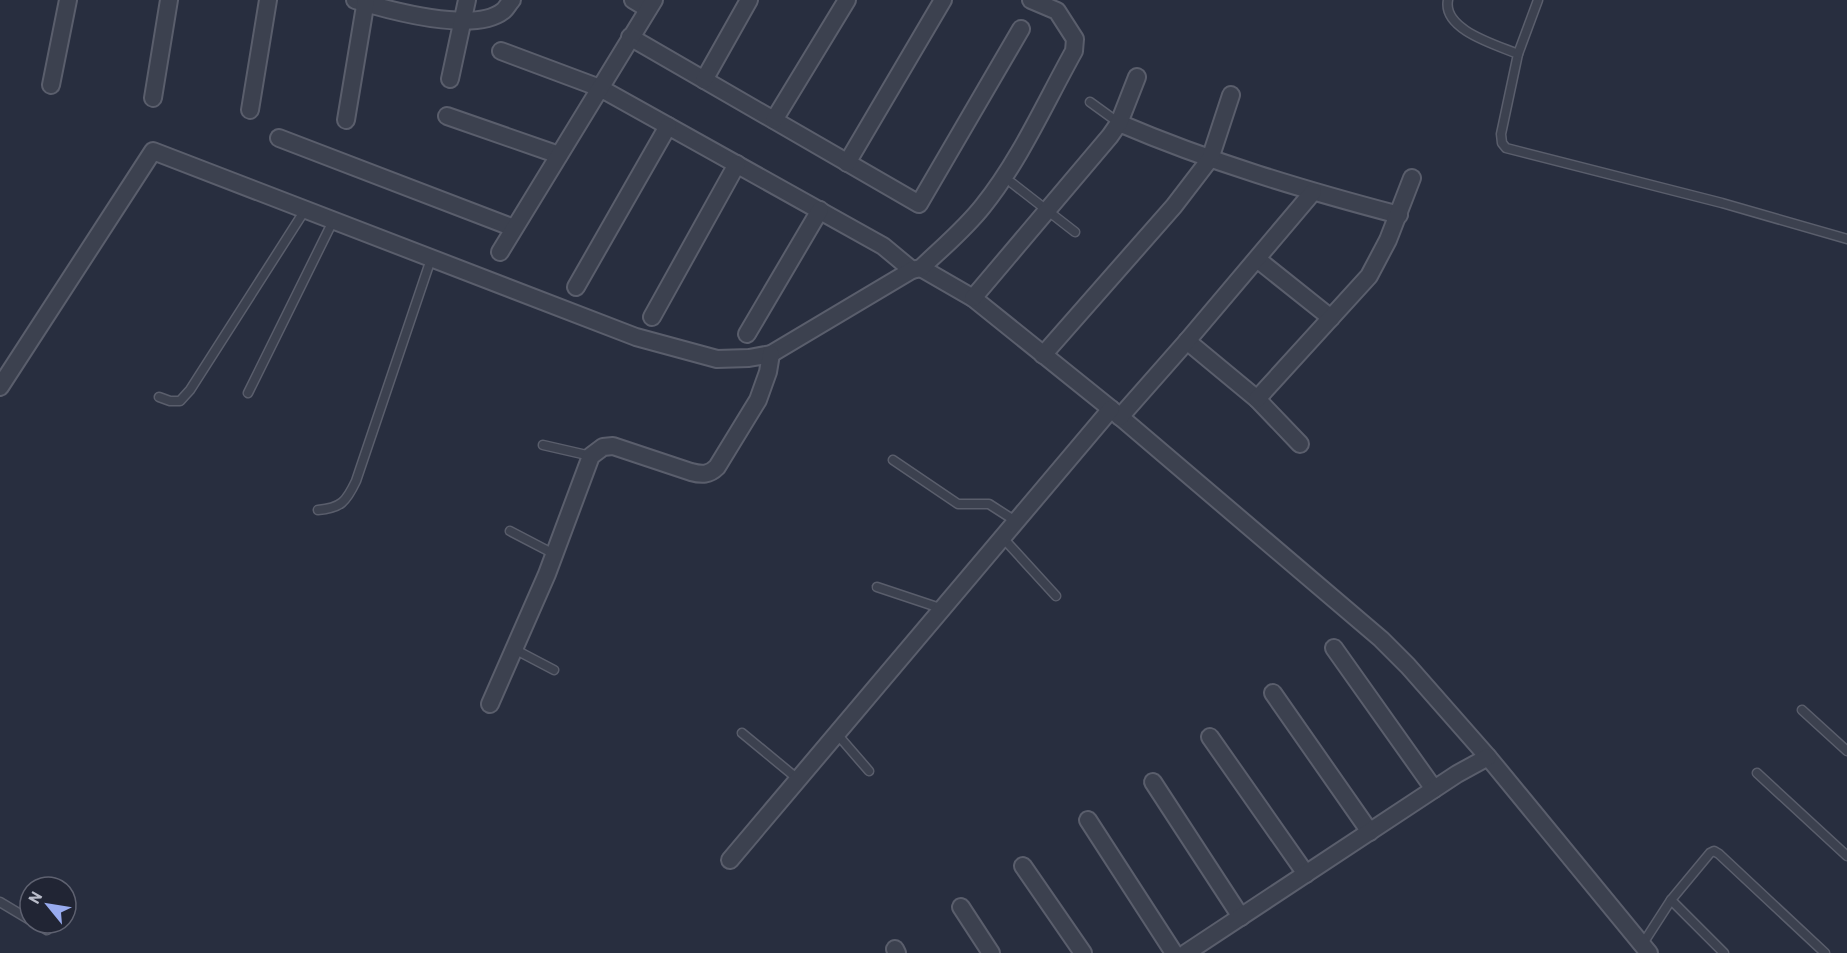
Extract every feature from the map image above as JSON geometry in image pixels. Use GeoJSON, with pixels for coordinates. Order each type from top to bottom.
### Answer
{"type":"FeatureCollection","features":[{"type":"Feature","properties":{"kind":"street"},"geometry":{"type":"LineString","coordinates":[[51,85],[68,0]]}},
{"type":"Feature","properties":{"kind":"street"},"geometry":{"type":"LineString","coordinates":[[153,98],[169,0]]}},
{"type":"Feature","properties":{"kind":"street"},"geometry":{"type":"LineString","coordinates":[[250,110],[268,0]]}},
{"type":"Feature","properties":{"kind":"street"},"geometry":{"type":"LineString","coordinates":[[450,79],[466,0]]}},
{"type":"Feature","properties":{"kind":"street"},"geometry":{"type":"LineString","coordinates":[[346,120],[362,1],[414,15],[462,21],[491,17],[504,11],[512,0]]}},
{"type":"Feature","properties":{"kind":"street"},"geometry":{"type":"LineString","coordinates":[[500,252],[651,5],[633,0]]}},
{"type":"Feature","properties":{"kind":"street"},"geometry":{"type":"LineString","coordinates":[[704,80],[749,0]]}},
{"type":"Feature","properties":{"kind":"street"},"geometry":{"type":"LineString","coordinates":[[774,120],[847,0]]}},
{"type":"Feature","properties":{"kind":"street"},"geometry":{"type":"LineString","coordinates":[[848,163],[943,0]]}},
{"type":"Feature","properties":{"kind":"street"},"geometry":{"type":"LineString","coordinates":[[0,387],[153,151],[636,338],[717,359],[749,358],[771,354],[916,269],[961,231],[1004,178],[1074,51],[1075,39],[1057,11],[1031,0]]}},
{"type":"Feature","properties":{"kind":"street"},"geometry":{"type":"LineString","coordinates":[[630,37],[919,204],[1021,29]]}},
{"type":"Feature","properties":{"kind":"street"},"geometry":{"type":"LineString","coordinates":[[501,51],[600,88],[884,246],[916,269],[973,298],[1116,413],[1381,639],[1437,697],[1488,757],[1645,950]]}},
{"type":"Feature","properties":{"kind":"street"},"geometry":{"type":"LineString","coordinates":[[973,298],[1119,123],[1137,77]]}},
{"type":"Feature","properties":{"kind":"street"},"geometry":{"type":"LineString","coordinates":[[1043,355],[1174,206],[1210,159],[1231,95]]}},
{"type":"Feature","properties":{"kind":"street"},"geometry":{"type":"LineString","coordinates":[[447,116],[559,155]]}},
{"type":"Feature","properties":{"kind":"street"},"geometry":{"type":"LineString","coordinates":[[1119,123],[1210,159],[1313,192],[1399,214]]}},
{"type":"Feature","properties":{"kind":"street"},"geometry":{"type":"LineString","coordinates":[[576,287],[668,126]]}},
{"type":"Feature","properties":{"kind":"street"},"geometry":{"type":"LineString","coordinates":[[279,138],[514,228]]}},
{"type":"Feature","properties":{"kind":"street"},"geometry":{"type":"LineString","coordinates":[[652,316],[737,165]]}},
{"type":"Feature","properties":{"kind":"street"},"geometry":{"type":"LineString","coordinates":[[1257,399],[1369,276],[1382,254],[1412,178]]}},
{"type":"Feature","properties":{"kind":"street"},"geometry":{"type":"LineString","coordinates":[[730,860],[1003,538],[1116,413],[1187,341],[1313,192]]}},
{"type":"Feature","properties":{"kind":"street"},"geometry":{"type":"LineString","coordinates":[[747,334],[820,210]]}},
{"type":"Feature","properties":{"kind":"street"},"geometry":{"type":"LineString","coordinates":[[1257,259],[1331,318]]}},
{"type":"Feature","properties":{"kind":"street"},"geometry":{"type":"LineString","coordinates":[[1187,341],[1257,399],[1300,444]]}},
{"type":"Feature","properties":{"kind":"street"},"geometry":{"type":"LineString","coordinates":[[490,704],[554,554],[591,456],[603,447],[613,446],[691,472],[704,475],[709,473],[717,467],[758,400],[768,372],[771,354]]}},
{"type":"Feature","properties":{"kind":"street"},"geometry":{"type":"LineString","coordinates":[[1334,648],[1434,789]]}},
{"type":"Feature","properties":{"kind":"street"},"geometry":{"type":"LineString","coordinates":[[1273,693],[1370,832]]}},
{"type":"Feature","properties":{"kind":"street"},"geometry":{"type":"LineString","coordinates":[[1210,736],[1306,874]]}},
{"type":"Feature","properties":{"kind":"street"},"geometry":{"type":"LineString","coordinates":[[1186,953],[1434,789],[1488,757]]}},
{"type":"Feature","properties":{"kind":"street"},"geometry":{"type":"LineString","coordinates":[[1153,783],[1241,917]]}},
{"type":"Feature","properties":{"kind":"street"},"geometry":{"type":"LineString","coordinates":[[1088,820],[1174,953]]}},
{"type":"Feature","properties":{"kind":"street"},"geometry":{"type":"LineString","coordinates":[[1023,866],[1083,953]]}},
{"type":"Feature","properties":{"kind":"street"},"geometry":{"type":"LineString","coordinates":[[961,907],[991,953]]}},
{"type":"Feature","properties":{"kind":"lane"},"geometry":{"type":"LineString","coordinates":[[1448,0],[1447,5],[1452,18],[1459,28],[1518,54]]}},
{"type":"Feature","properties":{"kind":"lane"},"geometry":{"type":"LineString","coordinates":[[1538,0],[1518,54],[1501,134],[1502,143],[1506,148],[1722,203],[1847,239]]}},
{"type":"Feature","properties":{"kind":"lane"},"geometry":{"type":"LineString","coordinates":[[1090,102],[1119,123]]}},
{"type":"Feature","properties":{"kind":"lane"},"geometry":{"type":"LineString","coordinates":[[1012,183],[1075,232]]}},
{"type":"Feature","properties":{"kind":"lane"},"geometry":{"type":"LineString","coordinates":[[159,397],[170,401],[180,400],[190,390],[305,210]]}},
{"type":"Feature","properties":{"kind":"lane"},"geometry":{"type":"LineString","coordinates":[[248,393],[333,221]]}},
{"type":"Feature","properties":{"kind":"lane"},"geometry":{"type":"LineString","coordinates":[[318,510],[335,508],[350,495],[431,260]]}},
{"type":"Feature","properties":{"kind":"lane"},"geometry":{"type":"LineString","coordinates":[[543,445],[591,456]]}},
{"type":"Feature","properties":{"kind":"lane"},"geometry":{"type":"LineString","coordinates":[[893,460],[958,504],[989,504],[1017,522]]}},
{"type":"Feature","properties":{"kind":"lane"},"geometry":{"type":"LineString","coordinates":[[510,531],[554,554]]}},
{"type":"Feature","properties":{"kind":"lane"},"geometry":{"type":"LineString","coordinates":[[1003,538],[1056,596]]}},
{"type":"Feature","properties":{"kind":"lane"},"geometry":{"type":"LineString","coordinates":[[877,587],[943,609]]}},
{"type":"Feature","properties":{"kind":"lane"},"geometry":{"type":"LineString","coordinates":[[514,649],[554,670]]}},
{"type":"Feature","properties":{"kind":"lane"},"geometry":{"type":"LineString","coordinates":[[1802,710],[1847,751]]}},
{"type":"Feature","properties":{"kind":"lane"},"geometry":{"type":"LineString","coordinates":[[742,733],[799,780]]}},
{"type":"Feature","properties":{"kind":"lane"},"geometry":{"type":"LineString","coordinates":[[837,735],[869,771]]}},
{"type":"Feature","properties":{"kind":"lane"},"geometry":{"type":"LineString","coordinates":[[1757,773],[1847,856]]}},
{"type":"Feature","properties":{"kind":"lane"},"geometry":{"type":"LineString","coordinates":[[1645,950],[1671,900],[1714,851],[1825,953]]}},
{"type":"Feature","properties":{"kind":"lane"},"geometry":{"type":"LineString","coordinates":[[1671,900],[1724,953]]}},
{"type":"Feature","properties":{"kind":"lane"},"geometry":{"type":"LineString","coordinates":[[0,902],[18,913]]}}]}
